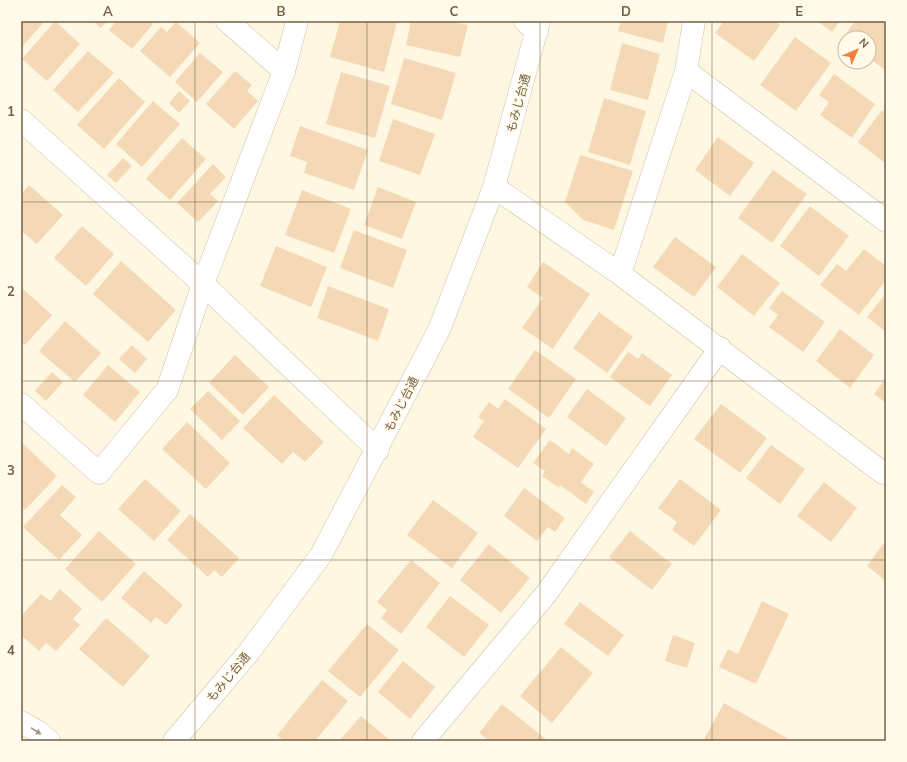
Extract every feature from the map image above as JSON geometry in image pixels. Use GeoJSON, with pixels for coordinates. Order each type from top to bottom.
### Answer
{"type":"FeatureCollection","features":[{"type":"Feature","properties":{"kind":"street"},"geometry":{"type":"LineString","coordinates":[[226,21],[284,71]]}},
{"type":"Feature","properties":{"kind":"street"},"geometry":{"type":"LineString","coordinates":[[21,404],[99,473],[167,390],[203,284],[284,71],[297,21]]}},
{"type":"Feature","properties":{"kind":"street"},"geometry":{"type":"LineString","coordinates":[[620,274],[686,71],[694,21]]}},
{"type":"Feature","properties":{"kind":"street","name":"もみじ台通"},"geometry":{"type":"LineString","coordinates":[[174,741],[249,652],[321,555],[378,450],[439,330],[494,187],[534,25]]}},
{"type":"Feature","properties":{"kind":"street"},"geometry":{"type":"LineString","coordinates":[[686,71],[886,221]]}},
{"type":"Feature","properties":{"kind":"street"},"geometry":{"type":"LineString","coordinates":[[21,120],[203,284],[378,450]]}},
{"type":"Feature","properties":{"kind":"street"},"geometry":{"type":"LineString","coordinates":[[494,187],[620,274],[720,348],[883,473],[886,473]]}},
{"type":"Feature","properties":{"kind":"street"},"geometry":{"type":"LineString","coordinates":[[423,741],[546,594],[720,348]]}},
{"type":"Feature","properties":{"kind":"street"},"geometry":{"type":"LineString","coordinates":[[21,722],[36,730],[49,741]]}},
{"type":"Feature","properties":{"kind":"building"},"geometry":{"type":"Polygon","coordinates":[[[21,21],[45,21],[21,48],[21,21]]]}},
{"type":"Feature","properties":{"kind":"building"},"geometry":{"type":"Polygon","coordinates":[[[55,21],[80,44],[47,81],[22,59],[55,21]]]}},
{"type":"Feature","properties":{"kind":"building"},"geometry":{"type":"Polygon","coordinates":[[[93,21],[107,21],[101,28],[93,21]]]}},
{"type":"Feature","properties":{"kind":"building"},"geometry":{"type":"Polygon","coordinates":[[[117,21],[150,21],[153,24],[132,49],[109,30],[117,21]]]}},
{"type":"Feature","properties":{"kind":"building"},"geometry":{"type":"Polygon","coordinates":[[[340,21],[397,22],[384,72],[330,57],[340,21]]]}},
{"type":"Feature","properties":{"kind":"building"},"geometry":{"type":"Polygon","coordinates":[[[411,21],[449,21],[468,25],[460,57],[406,45],[411,21]]]}},
{"type":"Feature","properties":{"kind":"building"},"geometry":{"type":"Polygon","coordinates":[[[621,21],[668,21],[663,43],[618,31],[621,21]]]}},
{"type":"Feature","properties":{"kind":"building"},"geometry":{"type":"Polygon","coordinates":[[[724,21],[775,21],[780,25],[754,61],[715,33],[724,21]]]}},
{"type":"Feature","properties":{"kind":"building"},"geometry":{"type":"Polygon","coordinates":[[[817,21],[840,21],[832,32],[817,21]]]}},
{"type":"Feature","properties":{"kind":"building"},"geometry":{"type":"Polygon","coordinates":[[[855,21],[886,21],[885,70],[877,64],[877,30],[848,30],[855,21]]]}},
{"type":"Feature","properties":{"kind":"building"},"geometry":{"type":"Polygon","coordinates":[[[176,22],[200,43],[170,77],[140,51],[161,27],[167,32],[176,22]]]}},
{"type":"Feature","properties":{"kind":"building"},"geometry":{"type":"Polygon","coordinates":[[[795,37],[831,63],[796,111],[760,85],[795,37]]]}},
{"type":"Feature","properties":{"kind":"building"},"geometry":{"type":"Polygon","coordinates":[[[622,43],[660,54],[648,100],[610,90],[622,43]]]}},
{"type":"Feature","properties":{"kind":"building"},"geometry":{"type":"Polygon","coordinates":[[[88,51],[114,73],[78,112],[53,90],[88,51]]]}},
{"type":"Feature","properties":{"kind":"building"},"geometry":{"type":"Polygon","coordinates":[[[200,53],[223,72],[197,102],[175,82],[200,53]]]}},
{"type":"Feature","properties":{"kind":"building"},"geometry":{"type":"Polygon","coordinates":[[[404,58],[456,73],[442,120],[391,104],[404,58]]]}},
{"type":"Feature","properties":{"kind":"building"},"geometry":{"type":"Polygon","coordinates":[[[235,71],[252,85],[247,91],[258,101],[234,129],[206,104],[235,71]]]}},
{"type":"Feature","properties":{"kind":"building"},"geometry":{"type":"Polygon","coordinates":[[[341,72],[390,86],[375,138],[326,124],[341,72]]]}},
{"type":"Feature","properties":{"kind":"building"},"geometry":{"type":"Polygon","coordinates":[[[834,74],[875,104],[852,138],[820,115],[829,102],[819,95],[834,74]]]}},
{"type":"Feature","properties":{"kind":"building"},"geometry":{"type":"Polygon","coordinates":[[[119,78],[145,102],[104,149],[77,125],[119,78]]]}},
{"type":"Feature","properties":{"kind":"building"},"geometry":{"type":"Polygon","coordinates":[[[179,91],[190,101],[179,113],[169,103],[179,91]]]}},
{"type":"Feature","properties":{"kind":"building"},"geometry":{"type":"Polygon","coordinates":[[[604,98],[646,111],[630,165],[588,152],[604,98]]]}},
{"type":"Feature","properties":{"kind":"building"},"geometry":{"type":"Polygon","coordinates":[[[153,101],[180,124],[142,167],[116,144],[153,101]]]}},
{"type":"Feature","properties":{"kind":"building"},"geometry":{"type":"Polygon","coordinates":[[[882,110],[886,113],[886,164],[858,142],[882,110]]]}},
{"type":"Feature","properties":{"kind":"building"},"geometry":{"type":"Polygon","coordinates":[[[393,119],[435,134],[420,175],[379,161],[393,119]]]}},
{"type":"Feature","properties":{"kind":"building"},"geometry":{"type":"Polygon","coordinates":[[[300,126],[368,150],[354,190],[304,173],[307,162],[290,156],[300,126]]]}},
{"type":"Feature","properties":{"kind":"building"},"geometry":{"type":"Polygon","coordinates":[[[718,137],[754,163],[730,196],[695,170],[718,137]]]}},
{"type":"Feature","properties":{"kind":"building"},"geometry":{"type":"Polygon","coordinates":[[[182,138],[206,159],[170,200],[146,179],[182,138]]]}},
{"type":"Feature","properties":{"kind":"building"},"geometry":{"type":"Polygon","coordinates":[[[580,155],[633,171],[614,230],[583,220],[565,202],[580,155]]]}},
{"type":"Feature","properties":{"kind":"building"},"geometry":{"type":"Polygon","coordinates":[[[123,158],[132,166],[116,183],[107,175],[123,158]]]}},
{"type":"Feature","properties":{"kind":"building"},"geometry":{"type":"Polygon","coordinates":[[[213,164],[226,177],[210,194],[218,201],[198,222],[177,203],[213,164]]]}},
{"type":"Feature","properties":{"kind":"building"},"geometry":{"type":"Polygon","coordinates":[[[773,170],[807,194],[772,243],[738,218],[773,170]]]}},
{"type":"Feature","properties":{"kind":"building"},"geometry":{"type":"Polygon","coordinates":[[[29,185],[63,215],[37,244],[21,231],[21,194],[29,185]]]}},
{"type":"Feature","properties":{"kind":"building"},"geometry":{"type":"Polygon","coordinates":[[[378,187],[416,202],[402,239],[364,225],[378,187]]]}},
{"type":"Feature","properties":{"kind":"building"},"geometry":{"type":"Polygon","coordinates":[[[302,190],[351,209],[334,253],[285,235],[302,190]]]}},
{"type":"Feature","properties":{"kind":"building"},"geometry":{"type":"Polygon","coordinates":[[[810,206],[849,236],[819,276],[780,246],[810,206]]]}},
{"type":"Feature","properties":{"kind":"building"},"geometry":{"type":"Polygon","coordinates":[[[82,226],[114,254],[86,286],[54,258],[82,226]]]}},
{"type":"Feature","properties":{"kind":"building"},"geometry":{"type":"Polygon","coordinates":[[[354,230],[407,250],[393,288],[340,268],[354,230]]]}},
{"type":"Feature","properties":{"kind":"building"},"geometry":{"type":"Polygon","coordinates":[[[675,237],[716,267],[694,297],[653,267],[675,237]]]}},
{"type":"Feature","properties":{"kind":"building"},"geometry":{"type":"Polygon","coordinates":[[[276,246],[327,267],[311,307],[260,286],[276,246]]]}},
{"type":"Feature","properties":{"kind":"building"},"geometry":{"type":"Polygon","coordinates":[[[864,249],[886,266],[886,280],[859,315],[820,285],[837,264],[846,271],[864,249]]]}},
{"type":"Feature","properties":{"kind":"building"},"geometry":{"type":"Polygon","coordinates":[[[742,254],[780,283],[754,316],[717,287],[742,254]]]}},
{"type":"Feature","properties":{"kind":"building"},"geometry":{"type":"Polygon","coordinates":[[[121,261],[176,310],[148,342],[93,294],[121,261]]]}},
{"type":"Feature","properties":{"kind":"building"},"geometry":{"type":"Polygon","coordinates":[[[543,262],[590,294],[553,349],[522,328],[543,298],[527,287],[543,262]]]}},
{"type":"Feature","properties":{"kind":"building"},"geometry":{"type":"Polygon","coordinates":[[[328,286],[389,309],[378,341],[317,318],[328,286]]]}},
{"type":"Feature","properties":{"kind":"building"},"geometry":{"type":"Polygon","coordinates":[[[22,288],[52,315],[25,345],[21,342],[22,288]]]}},
{"type":"Feature","properties":{"kind":"building"},"geometry":{"type":"Polygon","coordinates":[[[782,291],[825,322],[803,352],[769,327],[778,315],[769,308],[782,291]]]}},
{"type":"Feature","properties":{"kind":"building"},"geometry":{"type":"Polygon","coordinates":[[[886,293],[886,332],[867,317],[886,293]]]}},
{"type":"Feature","properties":{"kind":"building"},"geometry":{"type":"Polygon","coordinates":[[[599,312],[633,337],[607,373],[573,348],[599,312]]]}},
{"type":"Feature","properties":{"kind":"building"},"geometry":{"type":"Polygon","coordinates":[[[65,321],[101,353],[75,382],[39,351],[65,321]]]}},
{"type":"Feature","properties":{"kind":"building"},"geometry":{"type":"Polygon","coordinates":[[[840,329],[874,355],[850,388],[816,361],[840,329]]]}},
{"type":"Feature","properties":{"kind":"building"},"geometry":{"type":"Polygon","coordinates":[[[132,345],[147,359],[135,373],[119,359],[132,345]]]}},
{"type":"Feature","properties":{"kind":"building"},"geometry":{"type":"Polygon","coordinates":[[[535,350],[576,379],[549,418],[508,389],[535,350]]]}},
{"type":"Feature","properties":{"kind":"building"},"geometry":{"type":"Polygon","coordinates":[[[628,352],[638,359],[642,353],[672,375],[650,406],[610,377],[628,352]]]}},
{"type":"Feature","properties":{"kind":"building"},"geometry":{"type":"Polygon","coordinates":[[[235,355],[269,387],[243,415],[209,383],[235,355]]]}},
{"type":"Feature","properties":{"kind":"building"},"geometry":{"type":"Polygon","coordinates":[[[108,365],[140,392],[115,422],[83,395],[108,365]]]}},
{"type":"Feature","properties":{"kind":"building"},"geometry":{"type":"Polygon","coordinates":[[[52,372],[63,382],[46,401],[35,391],[52,372]]]}},
{"type":"Feature","properties":{"kind":"building"},"geometry":{"type":"Polygon","coordinates":[[[886,378],[886,403],[874,394],[886,378]]]}},
{"type":"Feature","properties":{"kind":"building"},"geometry":{"type":"Polygon","coordinates":[[[587,389],[626,418],[606,446],[567,417],[587,389]]]}},
{"type":"Feature","properties":{"kind":"building"},"geometry":{"type":"Polygon","coordinates":[[[208,391],[240,421],[222,440],[190,409],[208,391]]]}},
{"type":"Feature","properties":{"kind":"building"},"geometry":{"type":"Polygon","coordinates":[[[274,395],[324,442],[305,462],[293,452],[282,464],[243,428],[274,395]]]}},
{"type":"Feature","properties":{"kind":"building"},"geometry":{"type":"Polygon","coordinates":[[[505,399],[546,429],[518,468],[473,437],[484,421],[478,417],[489,402],[498,409],[505,399]]]}},
{"type":"Feature","properties":{"kind":"building"},"geometry":{"type":"Polygon","coordinates":[[[721,404],[767,438],[740,473],[694,439],[721,404]]]}},
{"type":"Feature","properties":{"kind":"building"},"geometry":{"type":"Polygon","coordinates":[[[187,422],[230,463],[206,489],[162,449],[187,422]]]}},
{"type":"Feature","properties":{"kind":"building"},"geometry":{"type":"Polygon","coordinates":[[[550,440],[569,454],[572,448],[594,464],[581,482],[594,492],[586,504],[560,485],[559,488],[542,476],[545,471],[533,463],[550,440]]]}},
{"type":"Feature","properties":{"kind":"building"},"geometry":{"type":"Polygon","coordinates":[[[21,442],[57,476],[25,510],[21,507],[21,442]]]}},
{"type":"Feature","properties":{"kind":"building"},"geometry":{"type":"Polygon","coordinates":[[[771,445],[805,469],[780,504],[746,478],[771,445]]]}},
{"type":"Feature","properties":{"kind":"building"},"geometry":{"type":"Polygon","coordinates":[[[145,479],[181,511],[154,541],[118,509],[145,479]]]}},
{"type":"Feature","properties":{"kind":"building"},"geometry":{"type":"Polygon","coordinates":[[[680,479],[721,510],[694,546],[672,530],[677,522],[658,508],[680,479]]]}},
{"type":"Feature","properties":{"kind":"building"},"geometry":{"type":"Polygon","coordinates":[[[824,482],[857,508],[831,542],[797,516],[824,482]]]}},
{"type":"Feature","properties":{"kind":"building"},"geometry":{"type":"Polygon","coordinates":[[[62,485],[76,497],[60,515],[82,535],[59,560],[23,527],[62,485]]]}},
{"type":"Feature","properties":{"kind":"building"},"geometry":{"type":"Polygon","coordinates":[[[524,488],[565,518],[555,532],[548,527],[537,541],[504,516],[524,488]]]}},
{"type":"Feature","properties":{"kind":"building"},"geometry":{"type":"Polygon","coordinates":[[[433,500],[478,533],[452,568],[407,535],[433,500]]]}},
{"type":"Feature","properties":{"kind":"building"},"geometry":{"type":"Polygon","coordinates":[[[190,514],[239,558],[222,577],[214,570],[208,577],[167,540],[190,514]]]}},
{"type":"Feature","properties":{"kind":"building"},"geometry":{"type":"Polygon","coordinates":[[[99,531],[136,564],[102,602],[65,569],[99,531]]]}},
{"type":"Feature","properties":{"kind":"building"},"geometry":{"type":"Polygon","coordinates":[[[630,531],[672,564],[652,590],[609,557],[630,531]]]}},
{"type":"Feature","properties":{"kind":"building"},"geometry":{"type":"Polygon","coordinates":[[[489,544],[530,578],[501,613],[460,580],[489,544]]]}},
{"type":"Feature","properties":{"kind":"building"},"geometry":{"type":"Polygon","coordinates":[[[883,544],[886,547],[886,581],[867,566],[883,544]]]}},
{"type":"Feature","properties":{"kind":"building"},"geometry":{"type":"Polygon","coordinates":[[[411,560],[440,583],[401,634],[381,618],[387,610],[377,602],[411,560]]]}},
{"type":"Feature","properties":{"kind":"building"},"geometry":{"type":"Polygon","coordinates":[[[144,571],[183,605],[166,625],[156,617],[151,623],[121,598],[144,571]]]}},
{"type":"Feature","properties":{"kind":"building"},"geometry":{"type":"Polygon","coordinates":[[[60,589],[82,609],[73,619],[80,625],[56,651],[46,643],[39,651],[21,635],[21,616],[41,594],[50,601],[60,589]]]}},
{"type":"Feature","properties":{"kind":"building"},"geometry":{"type":"Polygon","coordinates":[[[450,596],[489,625],[464,657],[426,627],[450,596]]]}},
{"type":"Feature","properties":{"kind":"building"},"geometry":{"type":"Polygon","coordinates":[[[762,601],[789,614],[756,684],[719,667],[728,649],[738,654],[762,601]]]}},
{"type":"Feature","properties":{"kind":"building"},"geometry":{"type":"Polygon","coordinates":[[[580,602],[624,635],[608,656],[564,624],[580,602]]]}},
{"type":"Feature","properties":{"kind":"building"},"geometry":{"type":"Polygon","coordinates":[[[106,618],[150,656],[123,687],[79,649],[106,618]]]}},
{"type":"Feature","properties":{"kind":"building"},"geometry":{"type":"Polygon","coordinates":[[[367,624],[399,650],[360,697],[328,671],[367,624]]]}},
{"type":"Feature","properties":{"kind":"building"},"geometry":{"type":"Polygon","coordinates":[[[673,635],[695,643],[687,668],[665,661],[673,635]]]}},
{"type":"Feature","properties":{"kind":"building"},"geometry":{"type":"Polygon","coordinates":[[[561,647],[593,673],[552,723],[520,696],[561,647]]]}},
{"type":"Feature","properties":{"kind":"building"},"geometry":{"type":"Polygon","coordinates":[[[403,661],[435,687],[410,719],[378,692],[403,661]]]}},
{"type":"Feature","properties":{"kind":"building"},"geometry":{"type":"Polygon","coordinates":[[[322,680],[348,701],[315,741],[284,741],[277,735],[322,680]]]}},
{"type":"Feature","properties":{"kind":"building"},"geometry":{"type":"Polygon","coordinates":[[[724,703],[787,738],[786,741],[703,741],[724,703]]]}},
{"type":"Feature","properties":{"kind":"building"},"geometry":{"type":"Polygon","coordinates":[[[502,704],[548,741],[489,741],[479,733],[502,704]]]}},
{"type":"Feature","properties":{"kind":"building"},"geometry":{"type":"Polygon","coordinates":[[[361,716],[391,741],[339,741],[361,716]]]}}]}
